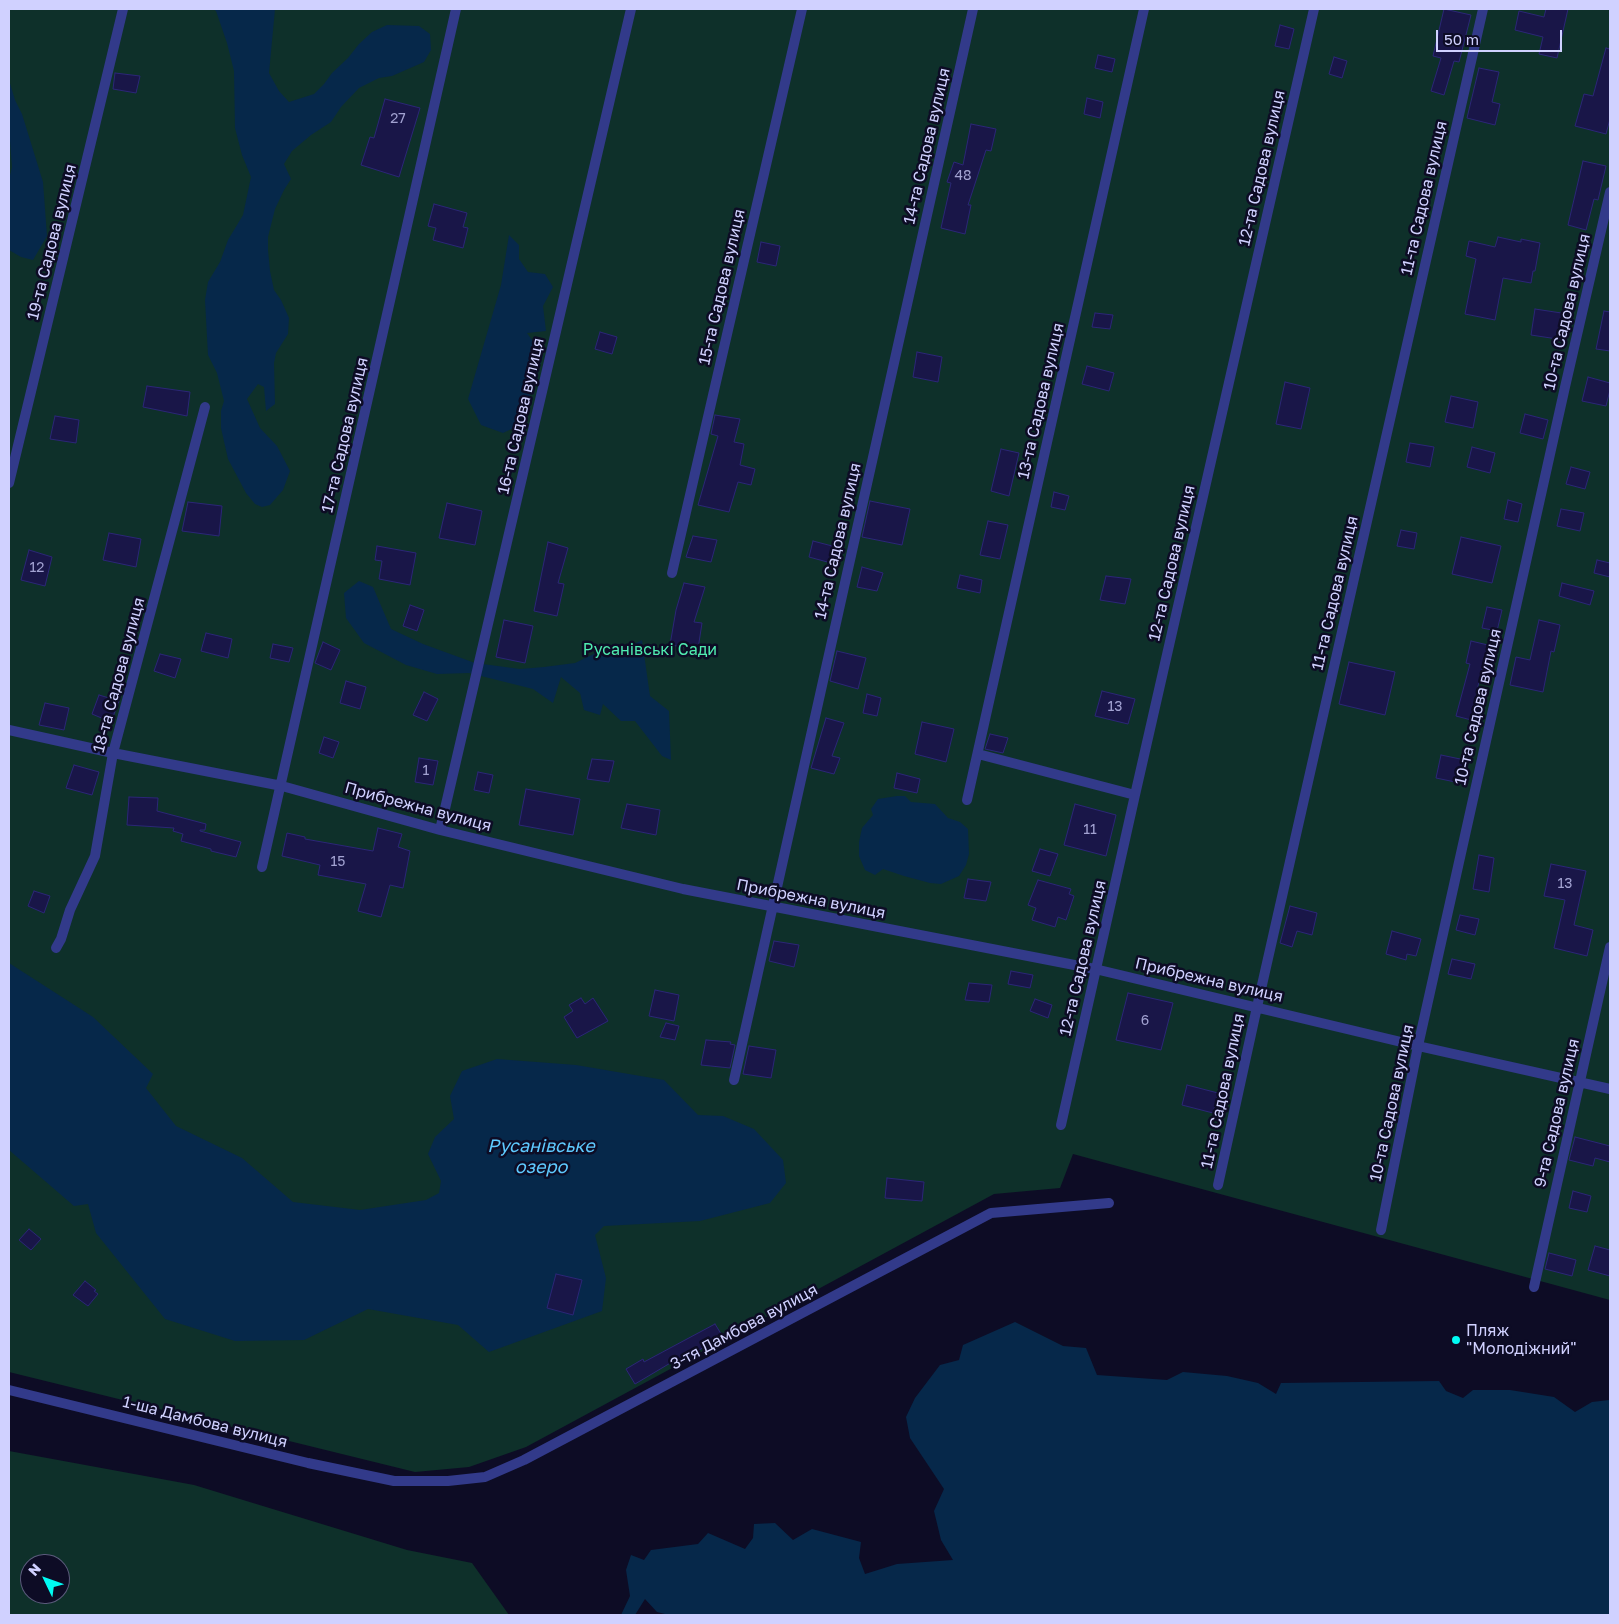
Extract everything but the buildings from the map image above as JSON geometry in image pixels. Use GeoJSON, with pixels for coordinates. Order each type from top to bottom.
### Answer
{"type":"FeatureCollection","features":[{"type":"Feature","properties":{"kind":"street","name":"19-та Садова вулиця"},"geometry":{"type":"LineString","coordinates":[[9,483],[124,9]]}},
{"type":"Feature","properties":{"kind":"street","name":"17-та Садова вулиця"},"geometry":{"type":"LineString","coordinates":[[262,867],[282,786],[456,9]]}},
{"type":"Feature","properties":{"kind":"street","name":"16-та Садова вулиця"},"geometry":{"type":"LineString","coordinates":[[440,830],[631,9]]}},
{"type":"Feature","properties":{"kind":"street","name":"15-та Садова вулиця"},"geometry":{"type":"LineString","coordinates":[[672,573],[802,9]]}},
{"type":"Feature","properties":{"kind":"street","name":"14-та Садова вулиця"},"geometry":{"type":"LineString","coordinates":[[734,1080],[973,9]]}},
{"type":"Feature","properties":{"kind":"street","name":"13-та Садова вулиця"},"geometry":{"type":"LineString","coordinates":[[967,800],[1144,9]]}},
{"type":"Feature","properties":{"kind":"street","name":"12-та Садова вулиця"},"geometry":{"type":"LineString","coordinates":[[1061,1125],[1314,9]]}},
{"type":"Feature","properties":{"kind":"street","name":"11-та Садова вулиця"},"geometry":{"type":"LineString","coordinates":[[1218,1184],[1482,9]]}},
{"type":"Feature","properties":{"kind":"street","name":"10-та Садова вулиця"},"geometry":{"type":"LineString","coordinates":[[1381,1230],[1418,1046],[1610,192]]}},
{"type":"Feature","properties":{"kind":"street","name":"18-та Садова вулиця"},"geometry":{"type":"LineString","coordinates":[[56,948],[61,939],[70,910],[95,856],[113,754],[205,407]]}},
{"type":"Feature","properties":{"kind":"street","name":"Прибрежна вулиця"},"geometry":{"type":"LineString","coordinates":[[9,730],[113,754],[282,786],[440,830],[683,889],[1095,969],[1257,1006],[1418,1046],[1610,1089]]}},
{"type":"Feature","properties":{"kind":"street"},"geometry":{"type":"LineString","coordinates":[[978,754],[1135,795]]}},
{"type":"Feature","properties":{"kind":"street","name":"9-та Садова вулиця"},"geometry":{"type":"LineString","coordinates":[[1534,1287],[1610,947]]}},
{"type":"Feature","properties":{"kind":"street","name":"3-тя Дамбова вулиця"},"geometry":{"type":"LineString","coordinates":[[394,1481],[448,1481],[485,1477],[524,1460],[991,1213],[1109,1203]]}},
{"type":"Feature","properties":{"kind":"street","name":"1-ша Дамбова вулиця"},"geometry":{"type":"LineString","coordinates":[[9,1390],[308,1463],[394,1481]]}},
{"type":"Feature","properties":{"kind":"green space","name":"Русанівські Сади"},"geometry":{"type":"Polygon","coordinates":[[[9,9],[1610,9],[1610,1300],[1073,1154],[1060,1188],[994,1194],[526,1447],[469,1467],[415,1472],[9,1372],[9,9]]]}},
{"type":"Feature","properties":{"kind":"green space"},"geometry":{"type":"Polygon","coordinates":[[[9,1451],[194,1485],[407,1550],[472,1563],[509,1615],[9,1615],[9,1451]]]}},
{"type":"Feature","properties":{"kind":"water"},"geometry":{"type":"Polygon","coordinates":[[[213,9],[275,9],[269,73],[279,91],[289,102],[314,94],[372,32],[387,25],[419,26],[430,34],[431,50],[424,62],[392,76],[379,78],[359,88],[341,107],[331,122],[311,135],[292,151],[284,164],[291,179],[275,209],[268,237],[268,250],[274,290],[289,318],[288,334],[276,353],[274,363],[275,404],[266,411],[264,387],[258,384],[247,399],[260,428],[277,446],[290,471],[283,490],[270,505],[262,507],[255,504],[246,493],[228,459],[221,428],[221,411],[224,401],[217,373],[208,355],[205,300],[208,282],[220,262],[228,240],[243,215],[251,177],[242,155],[235,128],[234,71],[227,43],[216,11],[213,9]]]}},
{"type":"Feature","properties":{"kind":"water"},"geometry":{"type":"Polygon","coordinates":[[[9,80],[15,100],[22,114],[43,182],[47,236],[33,260],[21,257],[9,250],[9,180],[12,167],[9,128],[9,80]]]}},
{"type":"Feature","properties":{"kind":"water"},"geometry":{"type":"Polygon","coordinates":[[[509,235],[519,245],[519,259],[528,272],[545,274],[553,287],[543,306],[546,331],[527,333],[543,356],[520,425],[503,433],[481,425],[468,399],[501,285],[509,235]]]}},
{"type":"Feature","properties":{"kind":"water"},"geometry":{"type":"Polygon","coordinates":[[[359,581],[373,587],[391,629],[423,644],[475,663],[520,669],[575,663],[602,650],[625,649],[642,640],[650,696],[669,711],[671,760],[662,756],[635,721],[621,721],[603,704],[600,715],[584,710],[580,693],[561,677],[553,703],[533,689],[469,673],[437,674],[406,665],[364,643],[346,618],[344,593],[359,581]]]}},
{"type":"Feature","properties":{"kind":"water"},"geometry":{"type":"Polygon","coordinates":[[[905,796],[911,802],[935,804],[948,818],[960,822],[968,829],[969,854],[966,865],[959,876],[941,884],[930,883],[883,869],[875,875],[865,870],[859,856],[862,828],[873,815],[871,809],[878,799],[905,796]]]}},
{"type":"Feature","properties":{"kind":"water","name":"Русанівське озеро"},"geometry":{"type":"Polygon","coordinates":[[[9,963],[93,1017],[153,1074],[146,1088],[176,1126],[242,1158],[293,1202],[360,1210],[426,1200],[439,1193],[441,1181],[428,1154],[435,1137],[454,1119],[450,1096],[462,1071],[497,1059],[576,1065],[664,1080],[698,1115],[723,1116],[754,1129],[783,1160],[786,1183],[770,1203],[700,1221],[604,1226],[595,1235],[606,1278],[602,1311],[489,1352],[458,1325],[368,1309],[304,1340],[235,1341],[165,1319],[96,1233],[88,1204],[74,1206],[9,1150],[9,963]]]}},
{"type":"Feature","properties":{"kind":"water"},"geometry":{"type":"Polygon","coordinates":[[[1015,1322],[1063,1346],[1086,1348],[1097,1375],[1167,1380],[1183,1372],[1227,1376],[1258,1383],[1276,1394],[1281,1383],[1439,1381],[1446,1391],[1463,1398],[1473,1390],[1510,1390],[1554,1397],[1575,1412],[1592,1402],[1609,1400],[1610,1615],[669,1615],[657,1612],[645,1599],[635,1615],[621,1615],[630,1596],[626,1570],[631,1555],[644,1560],[651,1550],[698,1544],[708,1533],[745,1549],[753,1538],[754,1524],[775,1523],[793,1540],[812,1529],[861,1542],[859,1558],[865,1574],[897,1564],[953,1560],[941,1540],[934,1511],[944,1489],[910,1438],[906,1417],[915,1398],[940,1365],[959,1360],[963,1345],[1015,1322]]]}},
{"type":"Feature","properties":{"kind":"place","name":"Пляж \"Молодіжний\""},"geometry":{"type":"Point","coordinates":[1456,1340]}}]}
